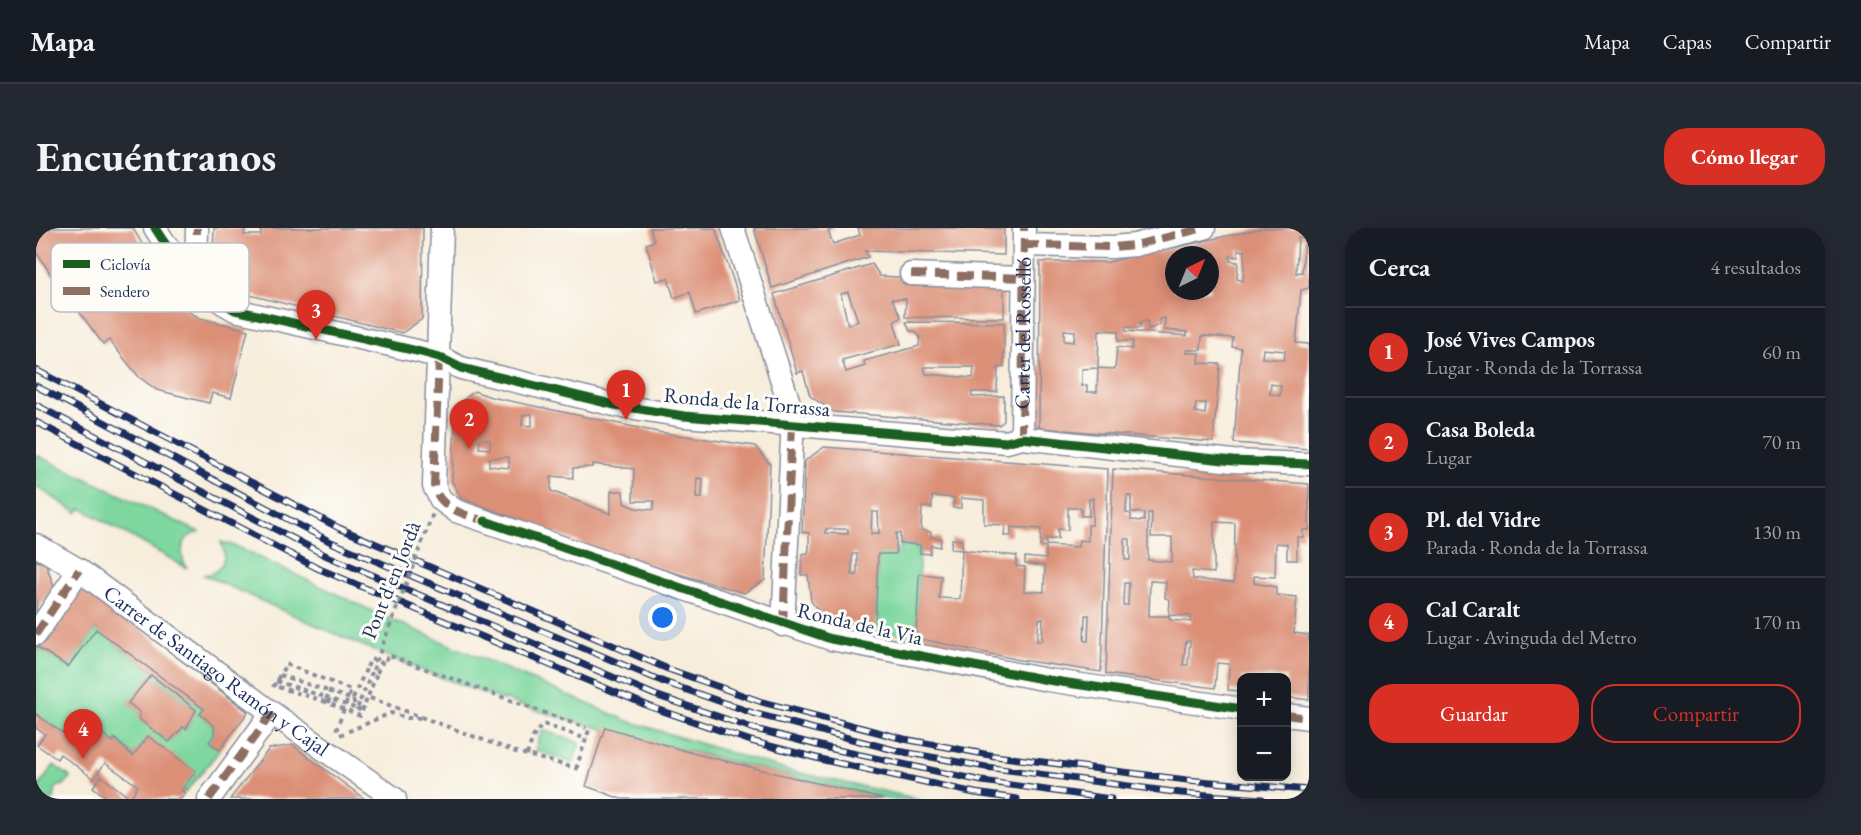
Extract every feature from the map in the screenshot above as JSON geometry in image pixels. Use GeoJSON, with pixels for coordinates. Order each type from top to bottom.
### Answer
{"type":"FeatureCollection","features":[{"type":"Feature","properties":{"kind":"street","name":"Ronda de la Torrassa"},"geometry":{"type":"LineString","coordinates":[[155,228],[167,243]]}},
{"type":"Feature","properties":{"kind":"street"},"geometry":{"type":"LineString","coordinates":[[197,228],[197,243]]}},
{"type":"Feature","properties":{"kind":"street"},"geometry":{"type":"LineString","coordinates":[[438,506],[434,486],[442,228]]}},
{"type":"Feature","properties":{"kind":"street"},"geometry":{"type":"LineString","coordinates":[[733,228],[790,406],[792,425],[783,625]]}},
{"type":"Feature","properties":{"kind":"street"},"geometry":{"type":"LineString","coordinates":[[1024,237],[1124,246],[1204,228]]}},
{"type":"Feature","properties":{"kind":"street","name":"Carrer del Rosselló"},"geometry":{"type":"LineString","coordinates":[[1022,438],[1024,237]]}},
{"type":"Feature","properties":{"kind":"street"},"geometry":{"type":"LineString","coordinates":[[911,274],[1022,278]]}},
{"type":"Feature","properties":{"kind":"street","name":"Ronda de la Torrassa"},"geometry":{"type":"LineString","coordinates":[[244,312],[439,357],[461,368],[615,405],[684,416],[1006,442],[1022,438],[1233,461],[1309,464]]}},
{"type":"Feature","properties":{"kind":"street","name":"Ronda de la Via"},"geometry":{"type":"LineString","coordinates":[[438,506],[783,625],[831,639],[1048,681],[1237,708]]}},
{"type":"Feature","properties":{"kind":"street","name":"Carrer de Santiago Ramón y Cajal"},"geometry":{"type":"LineString","coordinates":[[36,545],[79,570],[271,702],[395,799]]}},
{"type":"Feature","properties":{"kind":"street"},"geometry":{"type":"LineString","coordinates":[[36,634],[79,570]]}},
{"type":"Feature","properties":{"kind":"street"},"geometry":{"type":"LineString","coordinates":[[209,799],[271,702]]}},
{"type":"Feature","properties":{"kind":"street"},"geometry":{"type":"LineString","coordinates":[[1291,716],[1309,718]]}},
{"type":"Feature","properties":{"kind":"path"},"geometry":{"type":"LineString","coordinates":[[357,709],[353,699],[371,658],[385,664],[388,655],[586,728],[589,730],[576,769]]}},
{"type":"Feature","properties":{"kind":"path"},"geometry":{"type":"LineString","coordinates":[[357,709],[363,702],[381,663]]}},
{"type":"Feature","properties":{"kind":"path"},"geometry":{"type":"LineString","coordinates":[[271,702],[276,681],[286,664],[351,690],[334,737],[391,713],[406,718],[423,718]]}},
{"type":"Feature","properties":{"kind":"path"},"geometry":{"type":"LineString","coordinates":[[280,675],[353,699]]}},
{"type":"Feature","properties":{"kind":"path"},"geometry":{"type":"LineString","coordinates":[[276,681],[360,716],[363,702]]}},
{"type":"Feature","properties":{"kind":"path"},"geometry":{"type":"LineString","coordinates":[[286,690],[362,711]]}},
{"type":"Feature","properties":{"kind":"path"},"geometry":{"type":"LineString","coordinates":[[326,700],[330,691]]}},
{"type":"Feature","properties":{"kind":"path"},"geometry":{"type":"LineString","coordinates":[[370,698],[527,755],[584,770]]}},
{"type":"Feature","properties":{"kind":"path"},"geometry":{"type":"LineString","coordinates":[[527,755],[533,736],[543,724],[586,739]]}},
{"type":"Feature","properties":{"kind":"green space"},"geometry":{"type":"Polygon","coordinates":[[[36,455],[199,532],[188,537],[183,546],[184,563],[187,568],[81,508],[77,513],[36,486],[36,455]]]}},
{"type":"Feature","properties":{"kind":"green space"},"geometry":{"type":"Polygon","coordinates":[[[221,542],[235,546],[385,617],[628,721],[786,770],[919,799],[887,799],[633,737],[549,714],[461,685],[331,632],[204,575],[215,571],[222,564],[224,554],[221,542]]]}},
{"type":"Feature","properties":{"kind":"green space"},"geometry":{"type":"Polygon","coordinates":[[[900,543],[920,545],[916,638],[875,629],[878,554],[899,553],[900,543]]]}},
{"type":"Feature","properties":{"kind":"green space"},"geometry":{"type":"Polygon","coordinates":[[[96,629],[204,709],[200,714],[214,726],[214,735],[209,742],[220,750],[185,793],[148,737],[133,756],[116,739],[113,742],[87,723],[74,741],[36,714],[36,646],[68,667],[96,629]],[[151,675],[129,703],[140,712],[140,720],[169,742],[183,727],[186,729],[196,710],[151,675]]]}},
{"type":"Feature","properties":{"kind":"green space"},"geometry":{"type":"Polygon","coordinates":[[[542,730],[580,743],[573,763],[535,750],[542,730]]]}},
{"type":"Feature","properties":{"kind":"green space"},"geometry":{"type":"Polygon","coordinates":[[[54,765],[70,777],[64,785],[56,787],[54,799],[38,799],[36,790],[54,765]]]}},
{"type":"Feature","properties":{"kind":"building"},"geometry":{"type":"Polygon","coordinates":[[[51,228],[133,228],[142,243],[51,243],[51,274],[36,252],[36,237],[51,228]]]}},
{"type":"Feature","properties":{"kind":"building"},"geometry":{"type":"Polygon","coordinates":[[[214,228],[245,228],[244,235],[261,235],[261,228],[423,228],[422,319],[402,333],[249,295],[249,243],[213,243],[214,228]]]}},
{"type":"Feature","properties":{"kind":"building"},"geometry":{"type":"Polygon","coordinates":[[[650,228],[715,228],[740,300],[696,314],[690,292],[674,298],[668,278],[657,281],[646,244],[654,241],[650,228]]]}},
{"type":"Feature","properties":{"kind":"building"},"geometry":{"type":"Polygon","coordinates":[[[754,228],[838,228],[828,231],[833,244],[860,235],[858,228],[1004,228],[1004,255],[865,251],[868,257],[772,288],[754,228]]]}},
{"type":"Feature","properties":{"kind":"building"},"geometry":{"type":"Polygon","coordinates":[[[1263,228],[1309,228],[1309,288],[1301,290],[1296,343],[1309,344],[1309,449],[1234,443],[1241,348],[1232,347],[1233,338],[1202,336],[1201,350],[1187,350],[1186,353],[1200,353],[1199,363],[1220,364],[1213,442],[1039,428],[1040,262],[1108,262],[1165,249],[1165,300],[1219,300],[1219,246],[1181,246],[1263,228]],[[1298,238],[1296,273],[1302,272],[1305,238],[1298,238]],[[1238,250],[1238,257],[1230,256],[1230,261],[1238,262],[1237,279],[1243,281],[1245,251],[1238,250]],[[1165,318],[1159,319],[1160,325],[1148,329],[1147,321],[1140,322],[1140,328],[1126,327],[1125,331],[1187,336],[1187,332],[1164,330],[1165,318]],[[1064,330],[1064,341],[1074,342],[1075,331],[1064,330]],[[1099,330],[1098,368],[1115,369],[1117,347],[1132,349],[1133,341],[1118,341],[1118,331],[1099,330]],[[1263,349],[1262,358],[1284,360],[1285,351],[1263,349]],[[1098,368],[1082,369],[1082,386],[1087,385],[1087,392],[1097,392],[1098,368]],[[1271,384],[1270,394],[1280,396],[1281,386],[1271,384]],[[1196,403],[1195,412],[1205,414],[1206,403],[1196,403]]]}},
{"type":"Feature","properties":{"kind":"building"},"geometry":{"type":"Polygon","coordinates":[[[872,264],[880,276],[1004,283],[1004,318],[905,317],[906,299],[892,299],[901,317],[894,322],[901,344],[842,360],[846,372],[865,366],[864,361],[919,346],[920,337],[915,331],[910,331],[906,322],[1004,323],[1004,367],[998,368],[997,392],[972,392],[972,397],[1004,396],[1004,421],[999,425],[834,412],[810,396],[803,371],[797,373],[774,294],[872,264]],[[848,292],[841,294],[848,325],[858,321],[848,292]],[[924,367],[926,374],[973,378],[974,367],[924,367]]]}},
{"type":"Feature","properties":{"kind":"building"},"geometry":{"type":"Polygon","coordinates":[[[79,312],[189,312],[200,318],[248,330],[231,398],[212,393],[209,403],[157,390],[139,377],[109,340],[103,344],[79,312]]]}},
{"type":"Feature","properties":{"kind":"building"},"geometry":{"type":"Polygon","coordinates":[[[474,391],[491,397],[658,432],[755,446],[770,464],[765,580],[744,593],[610,554],[461,498],[452,481],[456,406],[474,391]],[[532,414],[523,415],[522,425],[532,426],[532,414]],[[480,439],[479,448],[490,449],[490,440],[480,439]],[[509,457],[489,458],[489,466],[509,468],[509,457]],[[593,464],[593,467],[573,468],[573,478],[551,476],[551,491],[611,514],[611,491],[623,491],[624,503],[635,508],[653,510],[654,501],[633,501],[634,469],[593,464]],[[697,478],[696,498],[702,498],[703,479],[697,478]]]}},
{"type":"Feature","properties":{"kind":"building"},"geometry":{"type":"Polygon","coordinates":[[[824,447],[1108,469],[1101,672],[1020,660],[916,638],[919,574],[941,576],[939,598],[960,599],[962,550],[1017,556],[1016,566],[1025,567],[1024,591],[1044,592],[1045,566],[1025,564],[1025,557],[1046,559],[1046,547],[1040,546],[1041,529],[1011,527],[1011,536],[1004,536],[1005,525],[984,524],[984,500],[961,498],[961,508],[953,508],[954,498],[932,496],[932,508],[922,507],[921,530],[931,532],[931,537],[941,538],[940,547],[931,545],[930,554],[920,553],[920,545],[900,543],[900,533],[896,533],[896,554],[878,554],[875,629],[823,617],[811,601],[808,575],[801,575],[802,554],[808,553],[809,548],[809,533],[802,532],[805,461],[824,447]],[[1093,498],[1089,499],[1089,516],[1081,516],[1081,508],[1068,508],[1068,530],[1058,529],[1058,539],[1046,539],[1046,545],[1078,547],[1079,540],[1088,541],[1088,525],[1092,525],[1093,498]],[[872,512],[871,534],[879,533],[878,512],[872,512]],[[826,529],[825,533],[848,534],[848,529],[826,529]],[[852,554],[852,575],[857,575],[857,554],[852,554]],[[1085,615],[1084,641],[1088,641],[1089,615],[1085,615]],[[1039,619],[1037,641],[1042,641],[1043,619],[1039,619]]]}},
{"type":"Feature","properties":{"kind":"building"},"geometry":{"type":"Polygon","coordinates":[[[1113,469],[1309,484],[1309,530],[1303,530],[1303,537],[1297,537],[1297,560],[1287,560],[1287,544],[1276,543],[1275,577],[1254,576],[1254,583],[1276,587],[1276,595],[1297,597],[1294,633],[1309,635],[1309,700],[1291,698],[1291,673],[1237,673],[1237,691],[1228,690],[1229,664],[1217,663],[1215,688],[1106,674],[1113,469]],[[1127,496],[1126,513],[1131,514],[1131,520],[1144,521],[1144,513],[1131,512],[1131,496],[1127,496]],[[1148,513],[1148,560],[1172,562],[1172,537],[1151,537],[1152,513],[1148,513]],[[1214,522],[1214,573],[1192,571],[1193,579],[1234,583],[1235,523],[1214,522]],[[1125,539],[1125,560],[1130,560],[1130,539],[1125,539]],[[1150,581],[1149,616],[1169,616],[1170,620],[1191,622],[1191,616],[1169,615],[1170,599],[1165,598],[1166,582],[1150,581]],[[1124,583],[1123,605],[1128,605],[1129,583],[1124,583]],[[1186,641],[1183,665],[1188,665],[1190,641],[1186,641]]]}},
{"type":"Feature","properties":{"kind":"building"},"geometry":{"type":"Polygon","coordinates":[[[952,539],[962,540],[962,550],[951,549],[952,539]]]}},
{"type":"Feature","properties":{"kind":"building"},"geometry":{"type":"Polygon","coordinates":[[[36,560],[46,564],[54,587],[36,613],[36,560]]]}},
{"type":"Feature","properties":{"kind":"building"},"geometry":{"type":"Polygon","coordinates":[[[79,581],[248,712],[220,750],[209,742],[214,735],[214,726],[200,714],[204,709],[96,629],[68,667],[36,646],[79,581]]]}},
{"type":"Feature","properties":{"kind":"building"},"geometry":{"type":"Polygon","coordinates":[[[151,675],[196,710],[186,729],[183,727],[169,742],[139,719],[140,712],[128,703],[151,675]]]}},
{"type":"Feature","properties":{"kind":"building"},"geometry":{"type":"Polygon","coordinates":[[[36,714],[74,741],[87,722],[113,742],[115,739],[133,756],[148,736],[196,771],[181,790],[185,793],[181,799],[109,799],[93,787],[101,776],[130,798],[138,786],[105,763],[94,779],[60,754],[57,759],[37,745],[45,734],[36,728],[36,714]]]}},
{"type":"Feature","properties":{"kind":"building"},"geometry":{"type":"Polygon","coordinates":[[[605,727],[696,754],[883,799],[621,799],[586,786],[605,727]]]}},
{"type":"Feature","properties":{"kind":"building"},"geometry":{"type":"Polygon","coordinates":[[[293,745],[365,799],[230,799],[269,749],[293,745]]]}},
{"type":"Feature","properties":{"kind":"railway"},"geometry":{"type":"LineString","coordinates":[[36,370],[339,528],[668,669],[762,702],[904,739],[995,756],[1187,780],[1309,790]]}},
{"type":"Feature","properties":{"kind":"railway"},"geometry":{"type":"LineString","coordinates":[[36,386],[331,542],[664,682],[756,714],[898,751],[986,767],[1181,793],[1262,799]]}},
{"type":"Feature","properties":{"kind":"railway"},"geometry":{"type":"LineString","coordinates":[[36,405],[325,555],[655,695],[755,729],[828,748],[982,781],[1111,799]]}},
{"type":"Feature","properties":{"kind":"railway"},"geometry":{"type":"LineString","coordinates":[[36,422],[317,568],[651,707],[751,741],[824,760],[975,793],[1017,799]]}},
{"type":"Feature","properties":{"kind":"marked path"},"geometry":{"type":"LineString","coordinates":[[197,228],[197,243]]}},
{"type":"Feature","properties":{"kind":"marked path"},"geometry":{"type":"LineString","coordinates":[[1022,438],[1024,228]]}},
{"type":"Feature","properties":{"kind":"marked path"},"geometry":{"type":"LineString","coordinates":[[1024,245],[1112,247],[1135,245],[1204,228]]}},
{"type":"Feature","properties":{"kind":"marked path"},"geometry":{"type":"LineString","coordinates":[[911,274],[1022,278]]}},
{"type":"Feature","properties":{"kind":"marked path"},"geometry":{"type":"LineString","coordinates":[[439,357],[434,486],[437,494],[448,506],[463,514],[488,522]]}},
{"type":"Feature","properties":{"kind":"marked path"},"geometry":{"type":"LineString","coordinates":[[783,625],[792,425]]}},
{"type":"Feature","properties":{"kind":"marked path"},"geometry":{"type":"LineString","coordinates":[[36,634],[79,570]]}},
{"type":"Feature","properties":{"kind":"marked path"},"geometry":{"type":"LineString","coordinates":[[209,799],[272,713]]}},
{"type":"Feature","properties":{"kind":"marked path"},"geometry":{"type":"LineString","coordinates":[[1291,716],[1309,718]]}},
{"type":"Feature","properties":{"kind":"cycle path"},"geometry":{"type":"LineString","coordinates":[[155,228],[165,243]]}},
{"type":"Feature","properties":{"kind":"cycle path"},"geometry":{"type":"LineString","coordinates":[[244,312],[417,351],[439,357],[461,368],[615,405],[684,416],[1006,442],[1022,438],[1233,461],[1309,464]]}},
{"type":"Feature","properties":{"kind":"cycle path"},"geometry":{"type":"LineString","coordinates":[[485,521],[831,639],[1048,680],[1237,708]]}},
{"type":"Feature","properties":{"kind":"place","name":"Pl. del Vidre"},"geometry":{"type":"Point","coordinates":[316,340]}},
{"type":"Feature","properties":{"kind":"place","name":"José Vives Campos"},"geometry":{"type":"Point","coordinates":[626,420]}},
{"type":"Feature","properties":{"kind":"place","name":"Casa Boleda"},"geometry":{"type":"Point","coordinates":[469,449]}},
{"type":"Feature","properties":{"kind":"place","name":"Cal Caralt"},"geometry":{"type":"Point","coordinates":[83,759]}}]}
